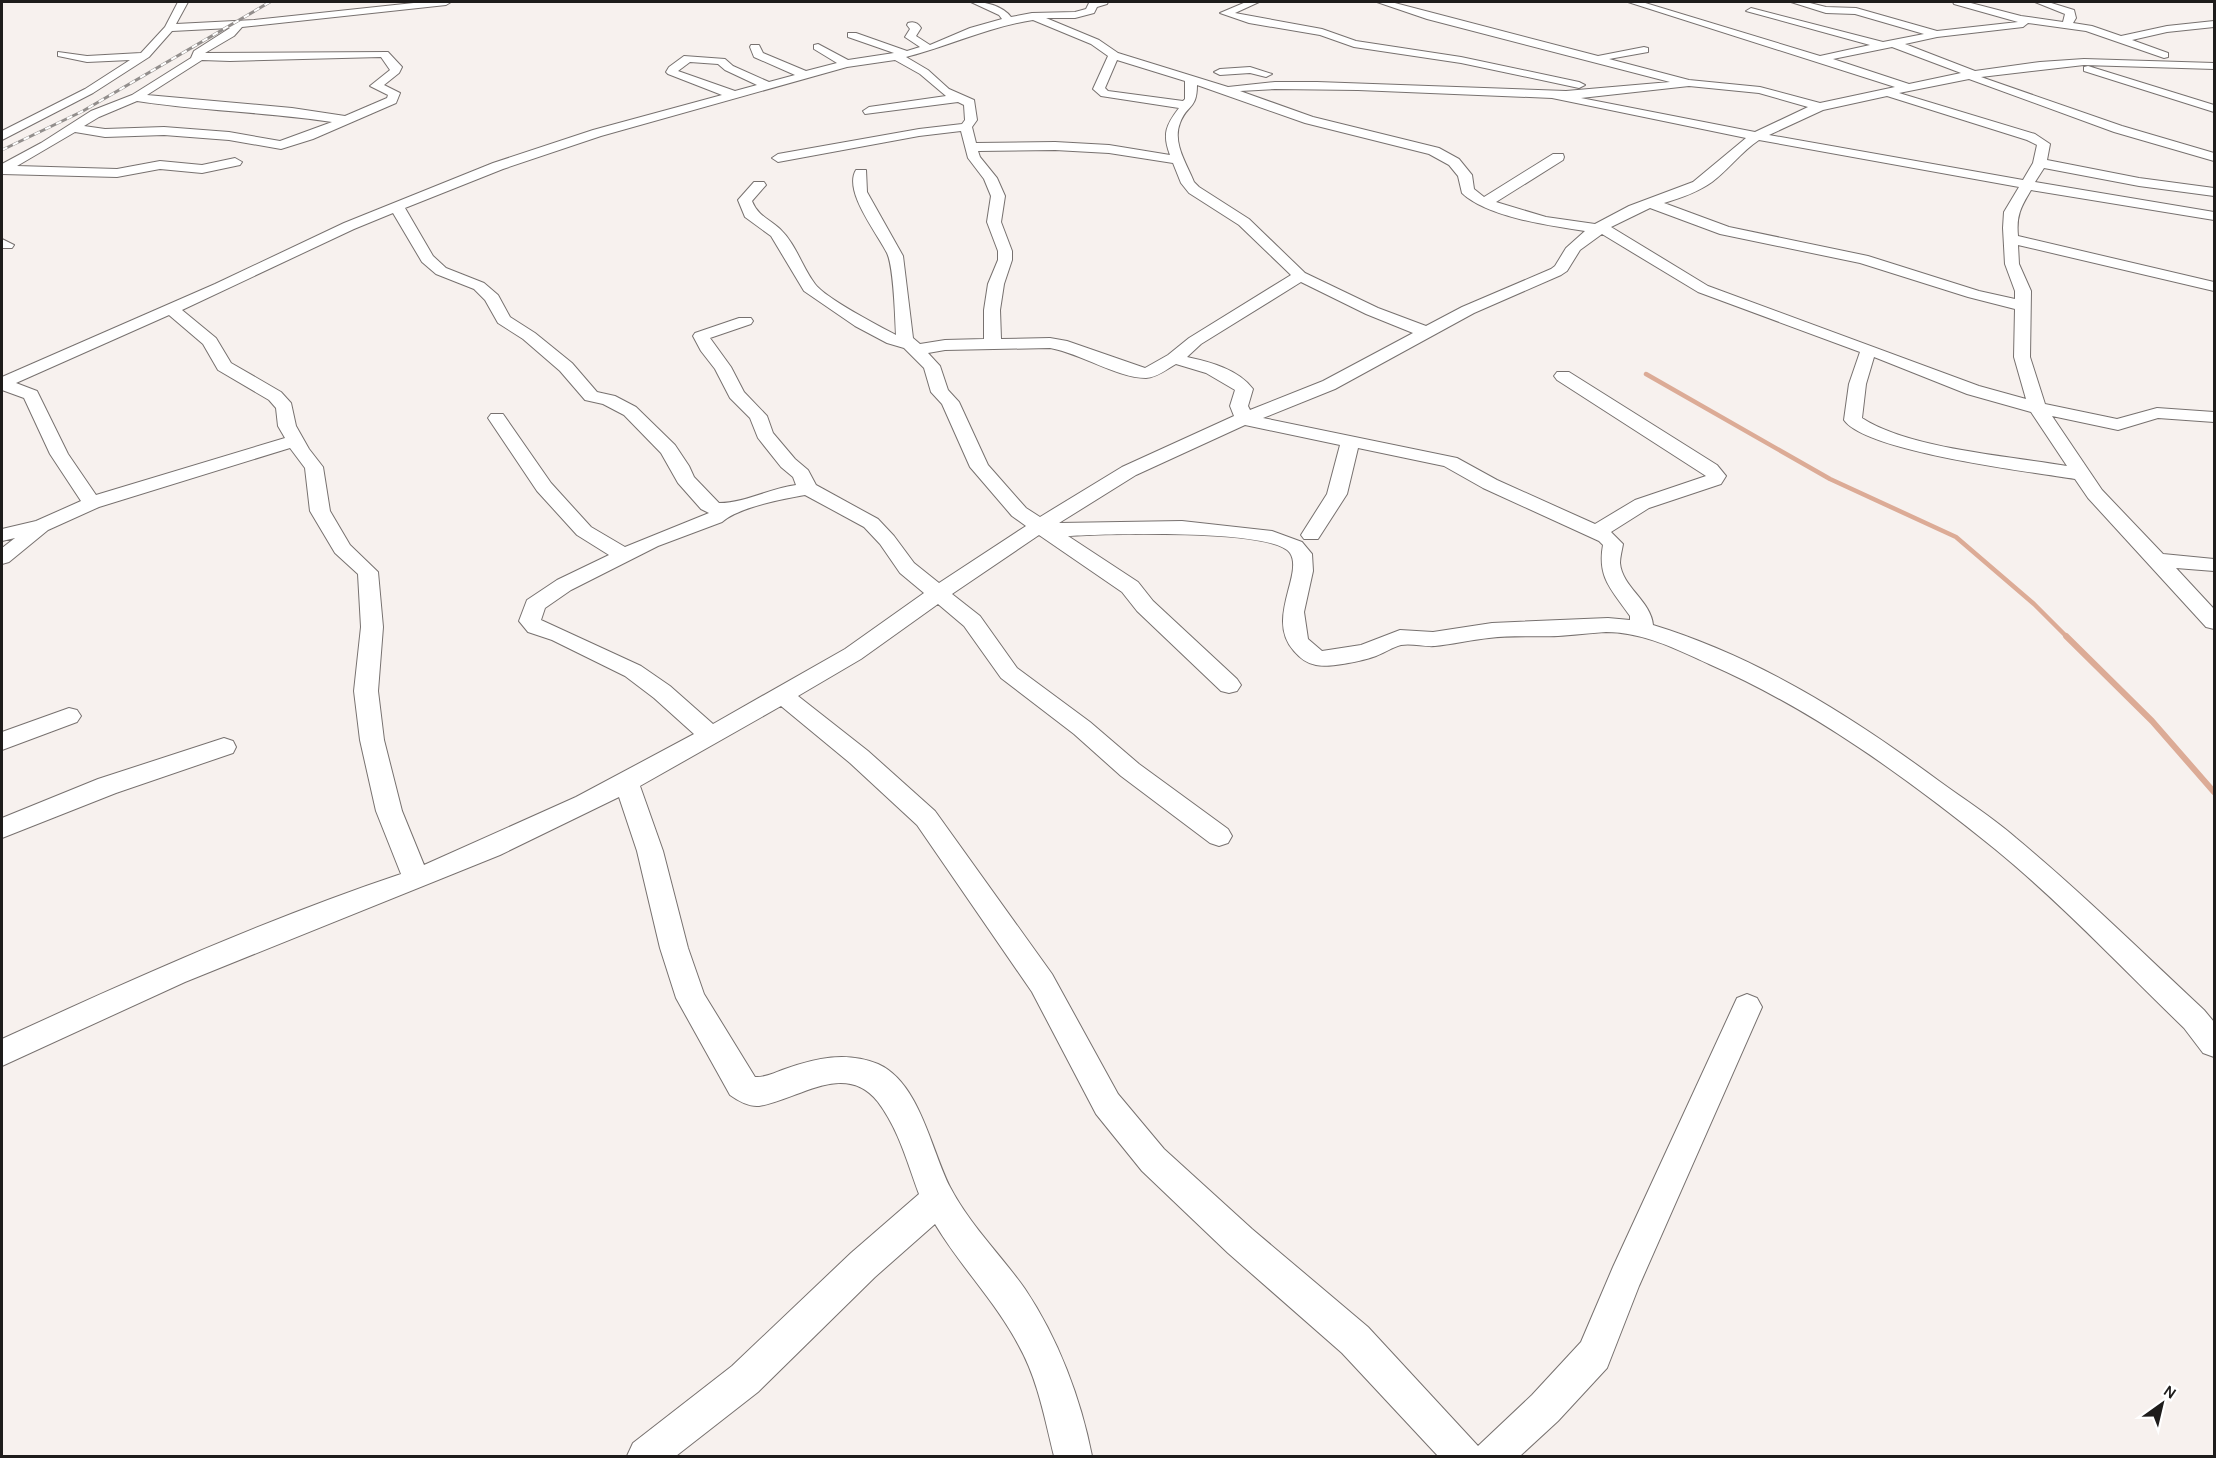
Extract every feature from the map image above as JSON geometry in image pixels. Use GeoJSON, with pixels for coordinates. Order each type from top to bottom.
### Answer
{"type":"FeatureCollection","features":[{"type":"Feature","properties":{"kind":"street"},"geometry":{"type":"LineString","coordinates":[[2,136],[89,91],[145,56],[169,28],[183,2]]}},
{"type":"Feature","properties":{"kind":"street"},"geometry":{"type":"LineString","coordinates":[[350,12],[359,2]]}},
{"type":"Feature","properties":{"kind":"street"},"geometry":{"type":"LineString","coordinates":[[169,28],[254,23],[350,12],[389,4],[446,2]]}},
{"type":"Feature","properties":{"kind":"street"},"geometry":{"type":"LineString","coordinates":[[976,2],[1003,13],[1007,18],[1006,21]]}},
{"type":"Feature","properties":{"kind":"street"},"geometry":{"type":"LineString","coordinates":[[2,384],[349,226],[498,166],[597,133],[846,64],[926,48],[1006,21],[1032,16],[1083,14],[1090,11],[1093,5],[1103,2]]}},
{"type":"Feature","properties":{"kind":"street"},"geometry":{"type":"LineString","coordinates":[[1254,2],[1225,13],[1250,20],[1322,32],[1354,44],[1461,60],[1607,92]]}},
{"type":"Feature","properties":{"kind":"street"},"geometry":{"type":"LineString","coordinates":[[1382,2],[1595,60],[1689,82],[1760,90],[1820,107]]}},
{"type":"Feature","properties":{"kind":"street"},"geometry":{"type":"LineString","coordinates":[[1634,2],[1822,59],[1911,89]]}},
{"type":"Feature","properties":{"kind":"street"},"geometry":{"type":"LineString","coordinates":[[1796,2],[1826,9],[1856,11],[1937,34]]}},
{"type":"Feature","properties":{"kind":"street"},"geometry":{"type":"LineString","coordinates":[[1958,2],[2034,22],[2088,28],[2187,64]]}},
{"type":"Feature","properties":{"kind":"street"},"geometry":{"type":"LineString","coordinates":[[2040,2],[2070,12],[2071,18],[2066,25]]}},
{"type":"Feature","properties":{"kind":"street"},"geometry":{"type":"LineString","coordinates":[[382,20],[389,4]]}},
{"type":"Feature","properties":{"kind":"street"},"geometry":{"type":"LineString","coordinates":[[254,23],[280,9]]}},
{"type":"Feature","properties":{"kind":"street"},"geometry":{"type":"LineString","coordinates":[[1751,10],[1889,45],[2118,129],[2214,157]]}},
{"type":"Feature","properties":{"kind":"street"},"geometry":{"type":"LineString","coordinates":[[1032,16],[1095,42],[1114,55],[1191,78],[1309,120],[1405,143],[1443,155],[1454,162],[1465,175],[1467,190],[1484,203],[1544,221],[1598,228],[1617,235],[1666,268],[1703,288],[1973,390],[2037,408],[2118,425],[2157,413],[2214,417]]}},
{"type":"Feature","properties":{"kind":"street"},"geometry":{"type":"LineString","coordinates":[[1822,59],[1937,34],[2034,22]]}},
{"type":"Feature","properties":{"kind":"street"},"geometry":{"type":"LineString","coordinates":[[199,57],[195,55],[230,34],[239,24]]}},
{"type":"Feature","properties":{"kind":"street"},"geometry":{"type":"LineString","coordinates":[[2119,40],[2168,29],[2214,24]]}},
{"type":"Feature","properties":{"kind":"street"},"geometry":{"type":"LineString","coordinates":[[912,25],[916,28],[906,36],[924,44],[926,48]]}},
{"type":"Feature","properties":{"kind":"street"},"geometry":{"type":"LineString","coordinates":[[852,35],[899,55],[924,72],[945,91],[970,103],[971,120],[966,127],[970,147],[974,158],[990,178],[998,196],[994,222],[1005,251],[1005,260],[996,284],[992,310],[994,334],[991,344]]}},
{"type":"Feature","properties":{"kind":"street"},"geometry":{"type":"LineString","coordinates":[[755,47],[758,55],[806,75]]}},
{"type":"Feature","properties":{"kind":"street"},"geometry":{"type":"LineString","coordinates":[[818,47],[846,64]]}},
{"type":"Feature","properties":{"kind":"street"},"geometry":{"type":"LineString","coordinates":[[1595,60],[1644,50]]}},
{"type":"Feature","properties":{"kind":"street"},"geometry":{"type":"LineString","coordinates":[[62,54],[87,59],[145,56]]}},
{"type":"Feature","properties":{"kind":"street"},"geometry":{"type":"LineString","coordinates":[[72,129],[105,134],[164,130],[229,136],[281,145],[309,136],[392,100],[394,93],[376,86],[395,71],[396,67],[384,54],[199,57],[136,97],[95,114],[2,170],[117,173],[160,165],[202,169],[235,162]]}},
{"type":"Feature","properties":{"kind":"street"},"geometry":{"type":"LineString","coordinates":[[1114,55],[1099,88],[1105,94],[1186,105]]}},
{"type":"Feature","properties":{"kind":"street"},"geometry":{"type":"LineString","coordinates":[[735,95],[677,75],[672,72],[673,69],[688,58],[721,61],[729,69],[769,86]]}},
{"type":"Feature","properties":{"kind":"street"},"geometry":{"type":"LineString","coordinates":[[2068,62],[2214,110]]}},
{"type":"Feature","properties":{"kind":"street"},"geometry":{"type":"LineString","coordinates":[[2,1053],[175,973],[343,905],[417,879],[491,848],[585,804],[711,736],[853,654],[993,554],[1129,471],[1171,449],[1329,385],[1426,332],[1503,294],[1556,272],[1562,268],[1564,258],[1570,250],[1598,228],[1634,208],[1687,190],[1706,180],[1737,150],[1780,123],[1820,107],[1973,76],[2068,62],[2214,66]]}},
{"type":"Feature","properties":{"kind":"street"},"geometry":{"type":"LineString","coordinates":[[1220,72],[1255,71],[1306,85]]}},
{"type":"Feature","properties":{"kind":"street"},"geometry":{"type":"LineString","coordinates":[[1191,78],[1192,91],[1177,117],[1171,132],[1171,141],[1188,183],[1194,190],[1244,222],[1300,276],[1362,307],[1426,332]]}},
{"type":"Feature","properties":{"kind":"street"},"geometry":{"type":"LineString","coordinates":[[1224,89],[1337,84],[1552,95],[1656,88],[1689,82]]}},
{"type":"Feature","properties":{"kind":"street"},"geometry":{"type":"LineString","coordinates":[[1607,92],[1607,107]]}},
{"type":"Feature","properties":{"kind":"street"},"geometry":{"type":"LineString","coordinates":[[1887,94],[2044,144],[2040,163],[2011,212],[2010,253],[2023,291],[2022,357],[2037,408],[2080,474],[2155,560],[2214,622]]}},
{"type":"Feature","properties":{"kind":"street"},"geometry":{"type":"LineString","coordinates":[[1552,95],[1756,137],[2115,201],[2214,216]]}},
{"type":"Feature","properties":{"kind":"street"},"geometry":{"type":"LineString","coordinates":[[136,97],[168,102],[292,112],[346,120]]}},
{"type":"Feature","properties":{"kind":"street"},"geometry":{"type":"LineString","coordinates":[[869,111],[918,102],[960,98]]}},
{"type":"Feature","properties":{"kind":"street"},"geometry":{"type":"LineString","coordinates":[[58,107],[95,114]]}},
{"type":"Feature","properties":{"kind":"street"},"geometry":{"type":"LineString","coordinates":[[8,117],[23,119],[41,117]]}},
{"type":"Feature","properties":{"kind":"street"},"geometry":{"type":"LineString","coordinates":[[778,158],[809,155],[943,129],[966,127]]}},
{"type":"Feature","properties":{"kind":"street"},"geometry":{"type":"LineString","coordinates":[[970,147],[1055,146],[1109,149],[1179,160]]}},
{"type":"Feature","properties":{"kind":"street"},"geometry":{"type":"LineString","coordinates":[[1484,203],[1515,186],[1558,156]]}},
{"type":"Feature","properties":{"kind":"street"},"geometry":{"type":"LineString","coordinates":[[2040,163],[2139,182],[2214,192]]}},
{"type":"Feature","properties":{"kind":"street"},"geometry":{"type":"LineString","coordinates":[[861,173],[860,192],[896,256],[905,339],[932,366],[940,392],[950,402],[979,467],[1008,501],[1039,526],[1130,587],[1145,606],[1229,686]]}},
{"type":"Feature","properties":{"kind":"street"},"geometry":{"type":"LineString","coordinates":[[759,185],[746,200],[750,214],[776,232],[809,288],[861,323],[892,340],[913,347],[1050,343],[1067,346],[1134,371],[1147,373],[1174,359],[1195,341],[1300,276]]}},
{"type":"Feature","properties":{"kind":"street"},"geometry":{"type":"LineString","coordinates":[[1651,203],[1725,231],[1863,259],[1974,294],[2023,306]]}},
{"type":"Feature","properties":{"kind":"street"},"geometry":{"type":"LineString","coordinates":[[397,207],[427,259],[441,271],[479,286],[492,298],[504,320],[529,336],[566,367],[591,396],[609,400],[630,411],[668,449],[694,492],[708,505],[724,510],[780,494],[808,489],[871,523],[908,568],[972,621],[1009,673],[1082,728],[1130,770],[1219,836]]}},
{"type":"Feature","properties":{"kind":"street"},"geometry":{"type":"LineString","coordinates":[[2012,239],[2214,286]]}},
{"type":"Feature","properties":{"kind":"street"},"geometry":{"type":"LineString","coordinates":[[170,308],[210,341],[224,366],[275,396],[285,407],[287,426],[314,467],[320,511],[342,549],[368,573],[372,628],[366,690],[371,736],[389,816],[399,843],[417,879]]}},
{"type":"Feature","properties":{"kind":"street"},"geometry":{"type":"LineString","coordinates":[[745,321],[701,336],[709,351],[723,367],[735,394],[758,416],[764,434],[788,463],[801,474],[808,489]]}},
{"type":"Feature","properties":{"kind":"street"},"geometry":{"type":"LineString","coordinates":[[1869,350],[1861,367],[1853,402],[1853,420],[1857,425],[1868,431],[1901,441],[2080,474]]}},
{"type":"Feature","properties":{"kind":"street"},"geometry":{"type":"LineString","coordinates":[[1174,359],[1201,366],[1235,380],[1244,389],[1239,406],[1244,419]]}},
{"type":"Feature","properties":{"kind":"street"},"geometry":{"type":"LineString","coordinates":[[1563,376],[1710,469],[1716,476],[1714,480],[1642,504],[1597,532]]}},
{"type":"Feature","properties":{"kind":"street"},"geometry":{"type":"LineString","coordinates":[[2,384],[32,395],[59,454],[92,503]]}},
{"type":"Feature","properties":{"kind":"street"},"geometry":{"type":"LineString","coordinates":[[497,418],[544,487],[584,531],[625,556]]}},
{"type":"Feature","properties":{"kind":"street"},"geometry":{"type":"LineString","coordinates":[[1244,419],[1450,462],[1490,484],[1597,532],[1613,544],[1610,563],[1614,577],[1641,616],[1642,629]]}},
{"type":"Feature","properties":{"kind":"street"},"geometry":{"type":"LineString","coordinates":[[2,535],[43,525],[92,503],[296,441]]}},
{"type":"Feature","properties":{"kind":"street"},"geometry":{"type":"LineString","coordinates":[[1311,535],[1336,494],[1350,441]]}},
{"type":"Feature","properties":{"kind":"street"},"geometry":{"type":"LineString","coordinates":[[711,736],[662,692],[633,671],[560,634],[536,627],[530,621],[535,605],[543,598],[673,532],[715,518],[724,510]]}},
{"type":"Feature","properties":{"kind":"street"},"geometry":{"type":"LineString","coordinates":[[2,558],[43,525]]}},
{"type":"Feature","properties":{"kind":"street"},"geometry":{"type":"LineString","coordinates":[[1039,526],[1069,530],[1104,527],[1182,527],[1272,537],[1295,546],[1302,554],[1303,571],[1293,612],[1297,641],[1309,654],[1320,659],[1365,652],[1400,637],[1433,639],[1492,630],[1557,629],[1608,625],[1642,629],[1671,638],[1775,685],[1872,744],[2005,843],[2194,1018],[2214,1044]]}},
{"type":"Feature","properties":{"kind":"street"},"geometry":{"type":"LineString","coordinates":[[2155,560],[2214,565]]}},
{"type":"Feature","properties":{"kind":"street"},"geometry":{"type":"LineString","coordinates":[[782,695],[859,757],[926,818],[1042,983],[1107,1104],[1154,1160],[1240,1241],[1354,1340],[1464,1456]]}},
{"type":"Feature","properties":{"kind":"street"},"geometry":{"type":"LineString","coordinates":[[2,741],[69,716]]}},
{"type":"Feature","properties":{"kind":"street"},"geometry":{"type":"LineString","coordinates":[[2,828],[107,786],[224,747]]}},
{"type":"Feature","properties":{"kind":"street"},"geometry":{"type":"LineString","coordinates":[[626,781],[650,850],[674,948],[691,998],[741,1085],[748,1090],[758,1092],[828,1071],[852,1071],[877,1080],[890,1093],[903,1115],[938,1199],[1033,1335],[1062,1411],[1073,1456]]}},
{"type":"Feature","properties":{"kind":"street"},"geometry":{"type":"LineString","coordinates":[[1493,1456],[1545,1408],[1594,1355],[1625,1279],[1748,1007]]}},
{"type":"Feature","properties":{"kind":"street"},"geometry":{"type":"LineString","coordinates":[[646,1456],[745,1379],[863,1265],[938,1199]]}},
{"type":"Feature","properties":{"kind":"waterway"},"geometry":{"type":"LineString","coordinates":[[1646,374],[1830,479],[1956,537],[2034,604],[2066,636]]}},
{"type":"Feature","properties":{"kind":"waterway"},"geometry":{"type":"LineString","coordinates":[[2066,636],[2152,721],[2214,792]]}},
{"type":"Feature","properties":{"kind":"railway"},"geometry":{"type":"LineString","coordinates":[[2,150],[83,111],[270,2]]}}]}
